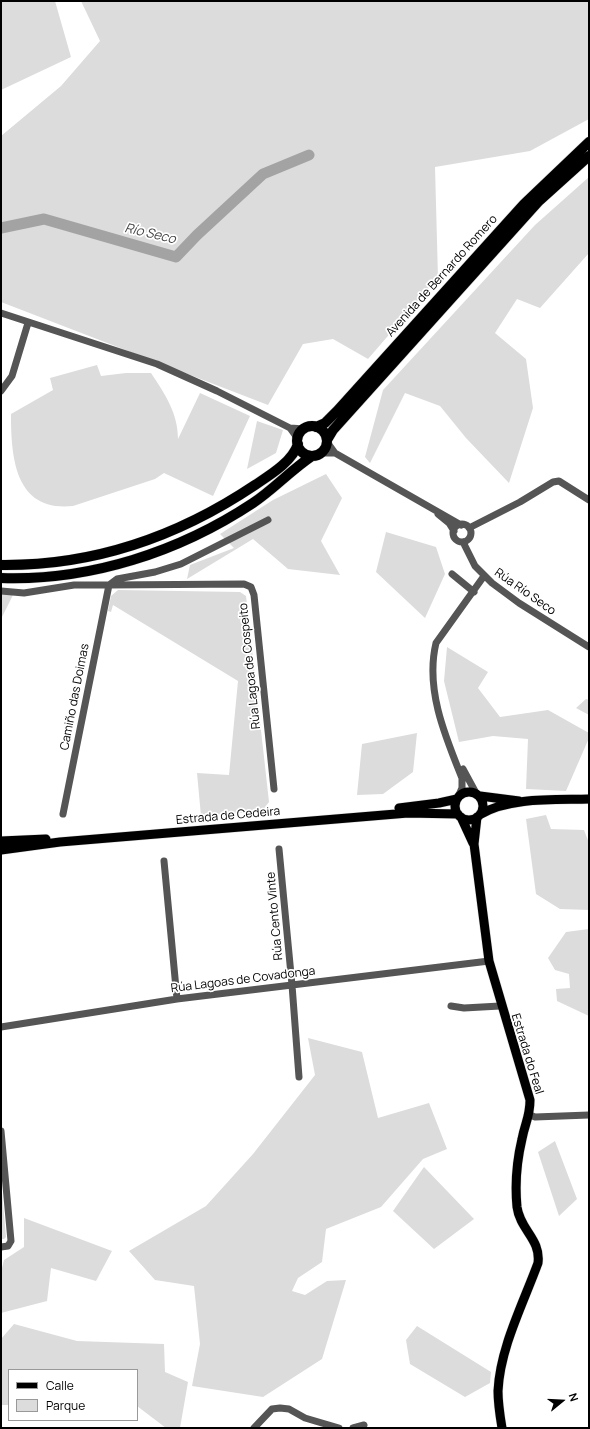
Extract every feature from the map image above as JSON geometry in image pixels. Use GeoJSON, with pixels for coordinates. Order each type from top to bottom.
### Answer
{"type":"FeatureCollection","features":[{"type":"Feature","properties":{"kind":"highway","name":"Avenida de Bernardo Romero"},"geometry":{"type":"LineString","coordinates":[[316,427],[324,423],[337,411],[524,204],[589,142]]}},
{"type":"Feature","properties":{"kind":"highway","name":"Avenida de Bernardo Romero"},"geometry":{"type":"LineString","coordinates":[[327,441],[332,430],[540,201],[589,156]]}},
{"type":"Feature","properties":{"kind":"highway"},"geometry":{"type":"LineString","coordinates":[[1,565],[60,562],[97,555],[163,535],[206,515],[265,478],[291,457],[304,429],[316,427],[323,432],[327,441],[317,454],[278,484],[225,521],[160,550],[91,570],[54,576],[1,578]]}},
{"type":"Feature","properties":{"kind":"highway"},"geometry":{"type":"LineString","coordinates":[[298,441],[301,451],[317,454]]}},
{"type":"Feature","properties":{"kind":"main road"},"geometry":{"type":"LineString","coordinates":[[524,802],[478,795],[468,791],[458,797],[455,808],[459,816],[468,820],[479,816],[491,808],[524,802],[589,799]]}},
{"type":"Feature","properties":{"kind":"main road"},"geometry":{"type":"LineString","coordinates":[[478,795],[483,805],[479,816]]}},
{"type":"Feature","properties":{"kind":"main road","name":"Estrada de Cedeira"},"geometry":{"type":"LineString","coordinates":[[1,841],[57,839],[281,820],[422,806],[458,797]]}},
{"type":"Feature","properties":{"kind":"main road","name":"Estrada de Cedeira"},"geometry":{"type":"LineString","coordinates":[[1,850],[60,842],[408,813],[459,816]]}},
{"type":"Feature","properties":{"kind":"main road","name":"Estrada do Feal"},"geometry":{"type":"LineString","coordinates":[[459,816],[474,844]]}},
{"type":"Feature","properties":{"kind":"main road","name":"Estrada do Feal"},"geometry":{"type":"LineString","coordinates":[[479,816],[474,844],[488,961],[500,1006],[530,1100],[530,1115],[522,1138],[519,1153],[517,1207],[520,1221],[537,1245],[539,1253],[538,1264],[510,1336],[500,1375],[498,1392],[502,1428]]}},
{"type":"Feature","properties":{"kind":"street"},"geometry":{"type":"LineString","coordinates":[[1,313],[157,364],[217,391],[290,428],[304,429]]}},
{"type":"Feature","properties":{"kind":"street"},"geometry":{"type":"LineString","coordinates":[[1,391],[12,376],[28,323]]}},
{"type":"Feature","properties":{"kind":"street"},"geometry":{"type":"LineString","coordinates":[[290,428],[298,441]]}},
{"type":"Feature","properties":{"kind":"street"},"geometry":{"type":"LineString","coordinates":[[327,441],[335,453],[461,525],[469,528],[520,502],[553,482],[559,481],[589,500]]}},
{"type":"Feature","properties":{"kind":"street"},"geometry":{"type":"LineString","coordinates":[[317,454],[335,453]]}},
{"type":"Feature","properties":{"kind":"street"},"geometry":{"type":"LineString","coordinates":[[426,504],[449,523],[454,531],[455,537],[462,542],[470,538],[471,533],[469,528]]}},
{"type":"Feature","properties":{"kind":"street"},"geometry":{"type":"LineString","coordinates":[[1,591],[24,593],[74,585],[109,585],[118,579],[155,572],[181,564],[268,520]]}},
{"type":"Feature","properties":{"kind":"street"},"geometry":{"type":"LineString","coordinates":[[454,531],[461,525]]}},
{"type":"Feature","properties":{"kind":"street","name":"Rúa Río Seco"},"geometry":{"type":"LineString","coordinates":[[462,542],[475,566],[484,576],[519,603],[589,647]]}},
{"type":"Feature","properties":{"kind":"street"},"geometry":{"type":"LineString","coordinates":[[452,574],[474,592]]}},
{"type":"Feature","properties":{"kind":"street"},"geometry":{"type":"LineString","coordinates":[[458,797],[462,788],[462,778],[436,704],[434,686],[434,654],[436,643],[484,576]]}},
{"type":"Feature","properties":{"kind":"street","name":"Rúa Lagoa de Cospeito"},"geometry":{"type":"LineString","coordinates":[[109,585],[244,584],[251,587],[254,595],[274,789]]}},
{"type":"Feature","properties":{"kind":"street","name":"Camiño das Doimas"},"geometry":{"type":"LineString","coordinates":[[63,814],[109,585]]}},
{"type":"Feature","properties":{"kind":"street"},"geometry":{"type":"LineString","coordinates":[[450,746],[478,795]]}},
{"type":"Feature","properties":{"kind":"street","name":"Rúa Cento Vinte"},"geometry":{"type":"LineString","coordinates":[[279,849],[299,1077]]}},
{"type":"Feature","properties":{"kind":"street"},"geometry":{"type":"LineString","coordinates":[[164,861],[177,999]]}},
{"type":"Feature","properties":{"kind":"street","name":"Rúa Lagoas de Covadonga"},"geometry":{"type":"LineString","coordinates":[[1,1027],[177,999],[488,961]]}},
{"type":"Feature","properties":{"kind":"street"},"geometry":{"type":"LineString","coordinates":[[451,1006],[464,1008],[500,1006]]}},
{"type":"Feature","properties":{"kind":"street"},"geometry":{"type":"LineString","coordinates":[[530,1115],[535,1118],[589,1115]]}},
{"type":"Feature","properties":{"kind":"street"},"geometry":{"type":"LineString","coordinates":[[1,1132],[11,1241],[8,1246],[1,1247]]}},
{"type":"Feature","properties":{"kind":"street"},"geometry":{"type":"LineString","coordinates":[[254,1428],[272,1409],[280,1408],[289,1410],[305,1418],[339,1428]]}},
{"type":"Feature","properties":{"kind":"street"},"geometry":{"type":"LineString","coordinates":[[353,1428],[364,1425]]}},
{"type":"Feature","properties":{"kind":"green space"},"geometry":{"type":"Polygon","coordinates":[[[1,1],[55,1],[71,57],[1,90],[1,1]]]}},
{"type":"Feature","properties":{"kind":"green space"},"geometry":{"type":"Polygon","coordinates":[[[81,1],[589,1],[589,119],[530,151],[435,167],[438,278],[368,359],[333,339],[303,344],[268,405],[1,302],[1,136],[61,86],[100,41],[81,1]]]}},
{"type":"Feature","properties":{"kind":"green space"},"geometry":{"type":"Polygon","coordinates":[[[589,177],[589,253],[540,308],[517,299],[495,333],[526,359],[533,408],[509,483],[466,438],[440,406],[405,393],[370,463],[365,457],[383,390],[535,225],[589,177]]]}},
{"type":"Feature","properties":{"kind":"green space"},"geometry":{"type":"Polygon","coordinates":[[[97,365],[101,376],[126,373],[151,373],[170,404],[176,421],[178,439],[200,393],[250,416],[213,496],[164,473],[155,479],[73,506],[54,506],[39,500],[28,491],[20,479],[15,464],[11,431],[11,414],[53,390],[50,378],[97,365]]]}},
{"type":"Feature","properties":{"kind":"green space"},"geometry":{"type":"Polygon","coordinates":[[[257,421],[283,430],[276,453],[247,469],[257,421]]]}},
{"type":"Feature","properties":{"kind":"green space"},"geometry":{"type":"Polygon","coordinates":[[[326,474],[342,498],[321,541],[340,575],[288,569],[253,539],[187,579],[190,565],[234,548],[220,534],[273,500],[326,474]]]}},
{"type":"Feature","properties":{"kind":"green space"},"geometry":{"type":"Polygon","coordinates":[[[386,532],[436,547],[445,574],[425,618],[376,572],[386,532]]]}},
{"type":"Feature","properties":{"kind":"green space"},"geometry":{"type":"Polygon","coordinates":[[[118,590],[240,592],[246,596],[269,802],[262,811],[201,816],[197,773],[229,775],[238,681],[113,605],[111,612],[108,611],[111,596],[118,590]]]}},
{"type":"Feature","properties":{"kind":"green space"},"geometry":{"type":"Polygon","coordinates":[[[1,594],[13,595],[1,619],[1,594]]]}},
{"type":"Feature","properties":{"kind":"green space"},"geometry":{"type":"Polygon","coordinates":[[[447,647],[488,672],[478,688],[500,717],[548,710],[589,733],[589,738],[566,791],[526,789],[528,739],[493,736],[459,742],[444,681],[447,647]]]}},
{"type":"Feature","properties":{"kind":"green space"},"geometry":{"type":"Polygon","coordinates":[[[586,699],[589,700],[589,715],[576,708],[586,699]]]}},
{"type":"Feature","properties":{"kind":"green space"},"geometry":{"type":"Polygon","coordinates":[[[417,733],[413,772],[383,794],[357,795],[362,744],[417,733]]]}},
{"type":"Feature","properties":{"kind":"green space"},"geometry":{"type":"Polygon","coordinates":[[[546,815],[551,829],[584,830],[589,843],[589,910],[560,909],[536,894],[526,819],[546,815]]]}},
{"type":"Feature","properties":{"kind":"green space"},"geometry":{"type":"Polygon","coordinates":[[[589,929],[589,1016],[557,1001],[556,989],[570,988],[569,974],[555,970],[548,958],[566,932],[589,929]]]}},
{"type":"Feature","properties":{"kind":"green space"},"geometry":{"type":"Polygon","coordinates":[[[308,1038],[362,1052],[378,1118],[429,1103],[447,1149],[423,1159],[381,1207],[326,1229],[322,1262],[298,1278],[292,1291],[305,1295],[327,1281],[346,1280],[322,1359],[263,1397],[192,1386],[200,1344],[194,1286],[155,1280],[129,1251],[206,1206],[253,1154],[315,1075],[308,1038]]]}},
{"type":"Feature","properties":{"kind":"green space"},"geometry":{"type":"Polygon","coordinates":[[[555,1141],[577,1199],[559,1216],[538,1152],[555,1141]]]}},
{"type":"Feature","properties":{"kind":"green space"},"geometry":{"type":"Polygon","coordinates":[[[424,1167],[474,1219],[434,1249],[393,1211],[424,1167]]]}},
{"type":"Feature","properties":{"kind":"green space"},"geometry":{"type":"Polygon","coordinates":[[[1,1180],[6,1237],[4,1239],[1,1239],[1,1180]]]}},
{"type":"Feature","properties":{"kind":"green space"},"geometry":{"type":"Polygon","coordinates":[[[24,1218],[112,1251],[96,1281],[51,1268],[47,1301],[1,1313],[1,1272],[4,1260],[24,1247],[24,1218]]]}},
{"type":"Feature","properties":{"kind":"green space"},"geometry":{"type":"Polygon","coordinates":[[[14,1324],[77,1341],[164,1344],[165,1372],[188,1382],[180,1428],[166,1428],[138,1407],[138,1369],[8,1369],[8,1405],[1,1405],[1,1339],[14,1324]]]}},
{"type":"Feature","properties":{"kind":"green space"},"geometry":{"type":"Polygon","coordinates":[[[417,1326],[491,1372],[490,1383],[465,1397],[410,1364],[406,1340],[417,1326]]]}},
{"type":"Feature","properties":{"kind":"waterway","name":"Río Seco"},"geometry":{"type":"LineString","coordinates":[[1,228],[44,219],[176,257],[197,235],[263,174],[309,155]]}}]}
